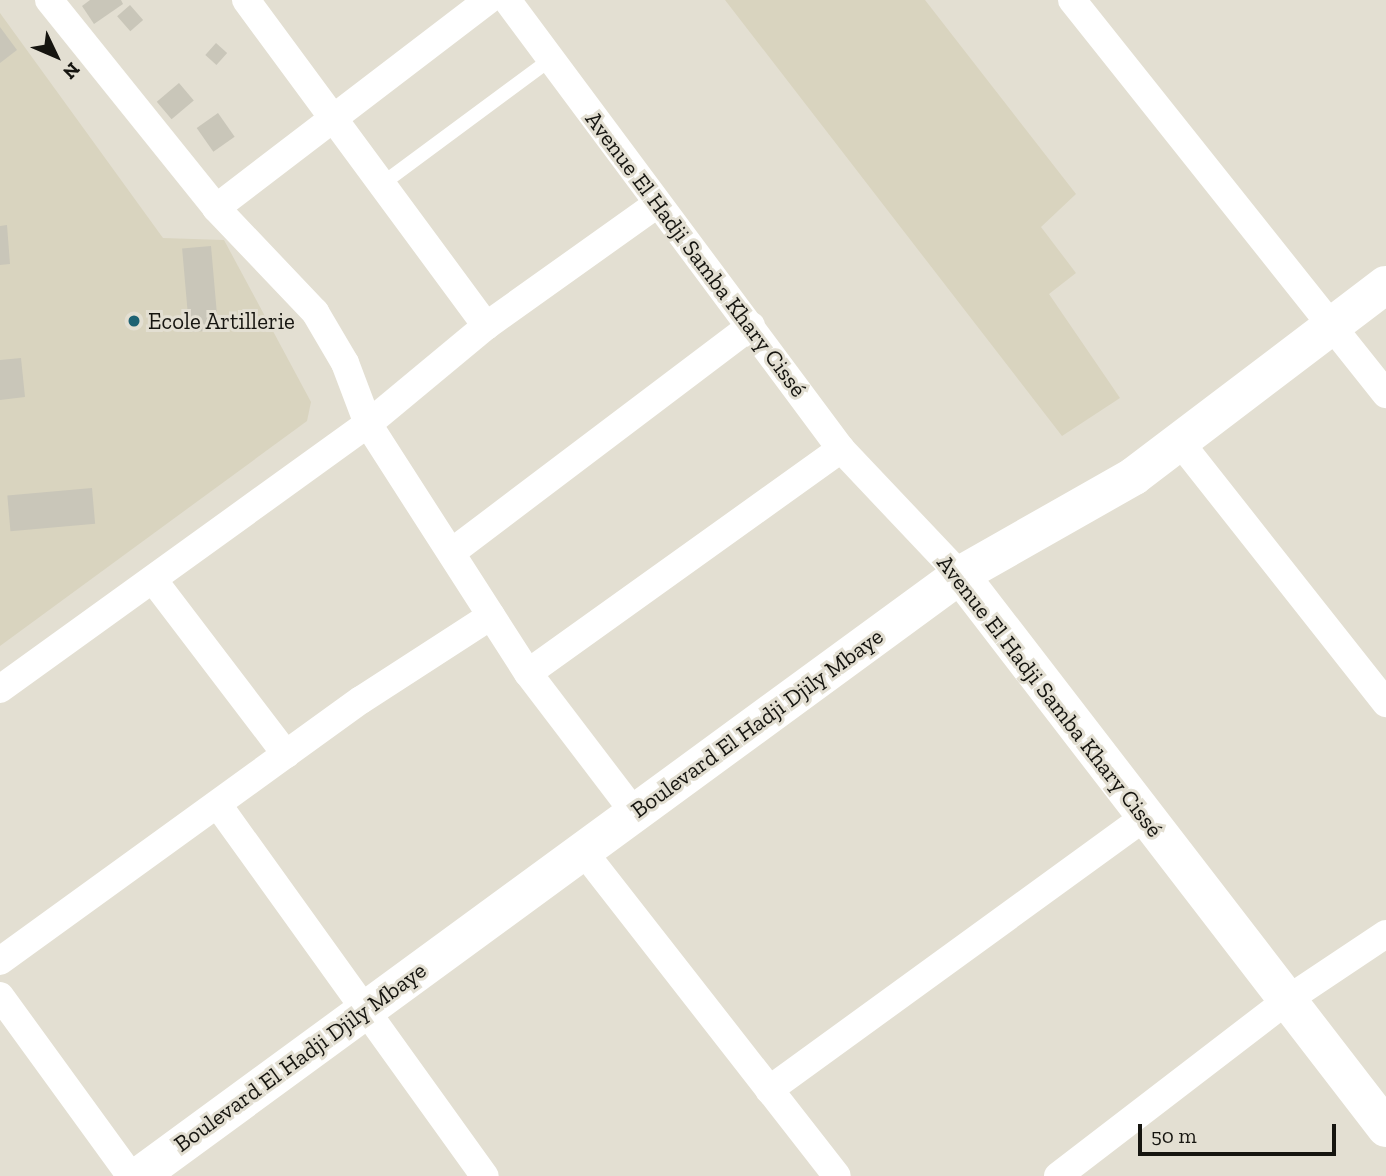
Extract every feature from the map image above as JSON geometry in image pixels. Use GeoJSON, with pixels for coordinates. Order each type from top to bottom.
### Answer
{"type":"FeatureCollection","features":[{"type":"Feature","properties":{"kind":"main road","name":"Boulevard El Hadji Djily Mbaye"},"geometry":{"type":"LineString","coordinates":[[139,1176],[363,1009],[960,575],[1134,477],[1179,440],[1386,285]]}},
{"type":"Feature","properties":{"kind":"main road","name":"Avenue El Hadji Samba Khary Cissé"},"geometry":{"type":"LineString","coordinates":[[960,575],[1144,818],[1386,1128]]}},
{"type":"Feature","properties":{"kind":"street"},"geometry":{"type":"LineString","coordinates":[[49,0],[216,208],[316,312],[345,363],[368,424],[528,673],[634,812]]}},
{"type":"Feature","properties":{"kind":"street"},"geometry":{"type":"LineString","coordinates":[[246,0],[486,326]]}},
{"type":"Feature","properties":{"kind":"street"},"geometry":{"type":"LineString","coordinates":[[216,208],[488,0]]}},
{"type":"Feature","properties":{"kind":"street","name":"Avenue El Hadji Samba Khary Cissé"},"geometry":{"type":"LineString","coordinates":[[507,0],[841,449],[960,575]]}},
{"type":"Feature","properties":{"kind":"street"},"geometry":{"type":"LineString","coordinates":[[1072,0],[1330,328],[1386,394]]}},
{"type":"Feature","properties":{"kind":"street"},"geometry":{"type":"LineString","coordinates":[[0,689],[368,424],[486,326],[657,204]]}},
{"type":"Feature","properties":{"kind":"street"},"geometry":{"type":"LineString","coordinates":[[452,552],[751,326]]}},
{"type":"Feature","properties":{"kind":"street"},"geometry":{"type":"LineString","coordinates":[[1179,440],[1386,704]]}},
{"type":"Feature","properties":{"kind":"street"},"geometry":{"type":"LineString","coordinates":[[528,673],[841,449]]}},
{"type":"Feature","properties":{"kind":"street"},"geometry":{"type":"LineString","coordinates":[[153,581],[286,754]]}},
{"type":"Feature","properties":{"kind":"street"},"geometry":{"type":"LineString","coordinates":[[0,961],[286,754],[491,616]]}},
{"type":"Feature","properties":{"kind":"street"},"geometry":{"type":"LineString","coordinates":[[218,805],[485,1176]]}},
{"type":"Feature","properties":{"kind":"street"},"geometry":{"type":"LineString","coordinates":[[769,1090],[1144,818]]}},
{"type":"Feature","properties":{"kind":"street"},"geometry":{"type":"LineString","coordinates":[[583,851],[836,1176]]}},
{"type":"Feature","properties":{"kind":"street"},"geometry":{"type":"LineString","coordinates":[[1077,1171],[1287,1000],[1386,934]]}},
{"type":"Feature","properties":{"kind":"street"},"geometry":{"type":"LineString","coordinates":[[0,996],[131,1176]]}},
{"type":"Feature","properties":{"kind":"lane"},"geometry":{"type":"LineString","coordinates":[[382,184],[551,58]]}},
{"type":"Feature","properties":{"kind":"shaded area"},"geometry":{"type":"Polygon","coordinates":[[[725,0],[925,0],[1076,194],[1041,227],[1076,273],[1049,294],[1120,398],[1062,436],[725,0]]]}},
{"type":"Feature","properties":{"kind":"shaded area","name":"Ecole Artillerie"},"geometry":{"type":"Polygon","coordinates":[[[0,13],[163,238],[224,240],[311,402],[307,421],[0,646],[0,13]]]}},
{"type":"Feature","properties":{"kind":"building"},"geometry":{"type":"Polygon","coordinates":[[[90,0],[121,0],[123,4],[94,24],[82,6],[90,0]]]}},
{"type":"Feature","properties":{"kind":"building"},"geometry":{"type":"Polygon","coordinates":[[[130,5],[143,20],[130,31],[117,16],[130,5]]]}},
{"type":"Feature","properties":{"kind":"building"},"geometry":{"type":"Polygon","coordinates":[[[0,27],[17,50],[0,63],[0,27]]]}},
{"type":"Feature","properties":{"kind":"building"},"geometry":{"type":"Polygon","coordinates":[[[216,43],[227,53],[216,65],[205,55],[216,43]]]}},
{"type":"Feature","properties":{"kind":"building"},"geometry":{"type":"Polygon","coordinates":[[[179,83],[194,101],[172,119],[157,102],[179,83]]]}},
{"type":"Feature","properties":{"kind":"building"},"geometry":{"type":"Polygon","coordinates":[[[218,113],[235,137],[213,152],[197,128],[218,113]]]}},
{"type":"Feature","properties":{"kind":"building"},"geometry":{"type":"Polygon","coordinates":[[[7,225],[10,264],[0,265],[0,226],[7,225]]]}},
{"type":"Feature","properties":{"kind":"building"},"geometry":{"type":"Polygon","coordinates":[[[211,246],[218,330],[189,332],[182,249],[211,246]]]}},
{"type":"Feature","properties":{"kind":"building"},"geometry":{"type":"Polygon","coordinates":[[[21,358],[25,397],[0,400],[0,360],[21,358]]]}},
{"type":"Feature","properties":{"kind":"building"},"geometry":{"type":"Polygon","coordinates":[[[92,488],[95,524],[10,531],[7,495],[92,488]]]}},
{"type":"Feature","properties":{"kind":"place","name":"Ecole Artillerie"},"geometry":{"type":"Point","coordinates":[134,321]}}]}
